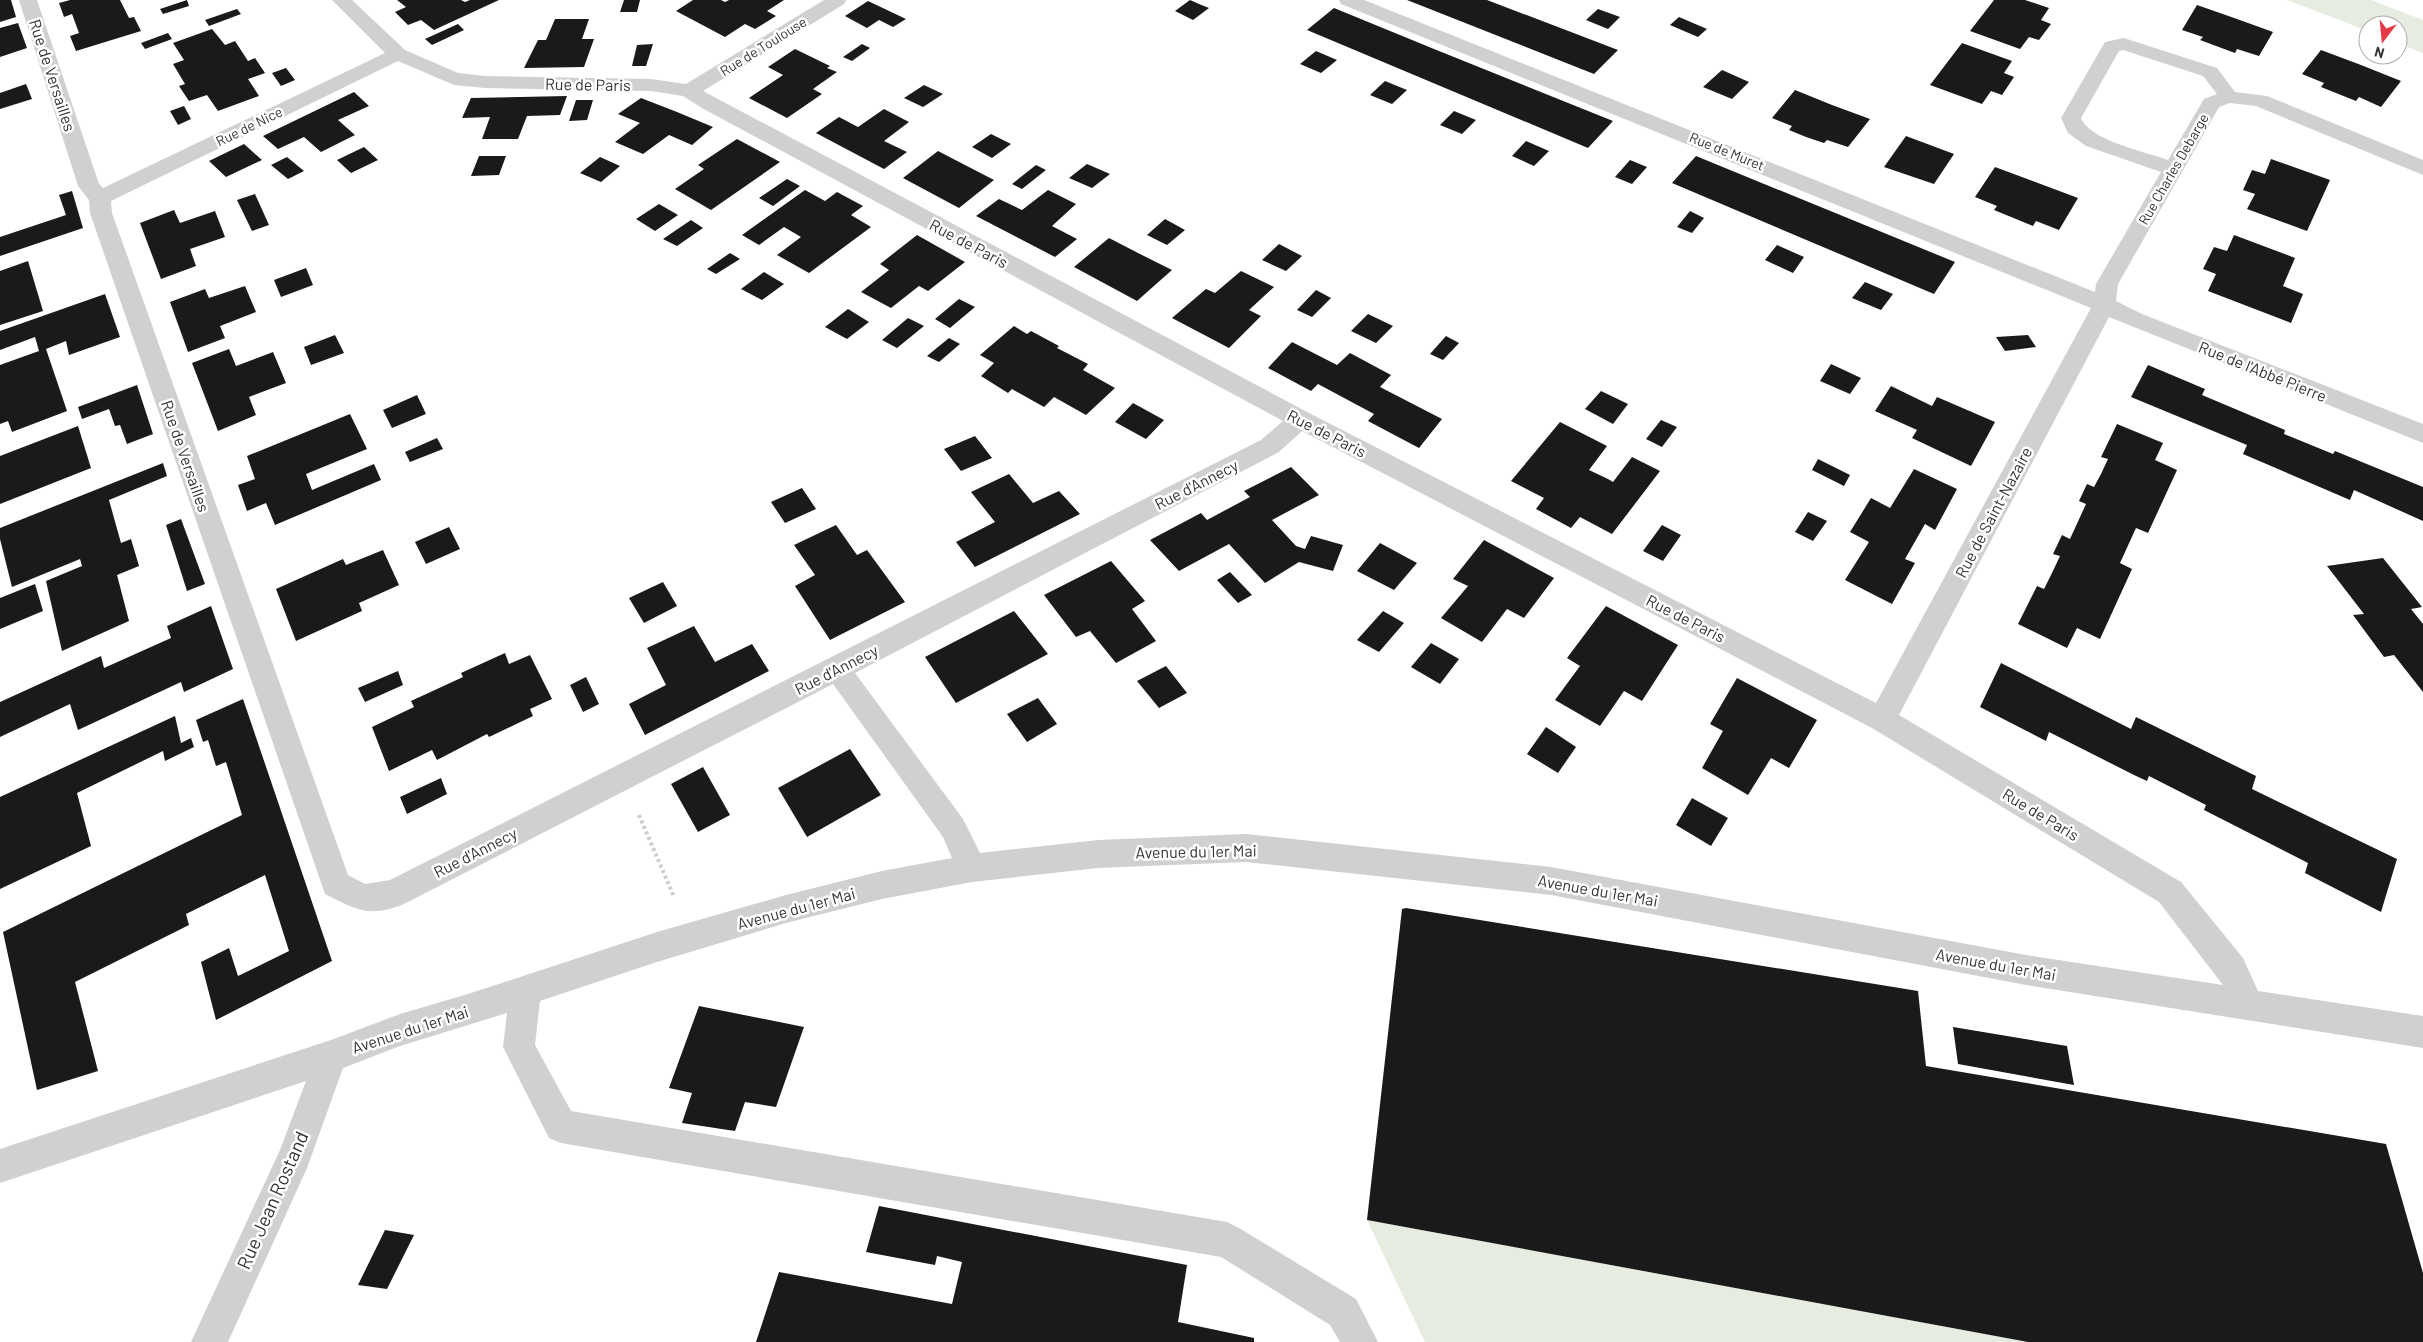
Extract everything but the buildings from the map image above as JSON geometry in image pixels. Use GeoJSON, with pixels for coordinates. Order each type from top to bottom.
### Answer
{"type":"FeatureCollection","features":[{"type":"Feature","properties":{"kind":"street","name":"Rue de Versailles"},"geometry":{"type":"LineString","coordinates":[[28,0],[89,186],[100,198],[101,213],[336,884],[362,898]]}},
{"type":"Feature","properties":{"kind":"street","name":"Rue de Paris"},"geometry":{"type":"LineString","coordinates":[[341,0],[398,54],[454,79],[484,82],[651,85],[689,92],[1300,419],[1882,719],[2170,892],[2232,969],[2248,1005]]}},
{"type":"Feature","properties":{"kind":"street","name":"Rue de Toulouse"},"geometry":{"type":"LineString","coordinates":[[689,92],[836,0]]}},
{"type":"Feature","properties":{"kind":"street","name":"Rue de Muret"},"geometry":{"type":"LineString","coordinates":[[1348,0],[2104,305]]}},
{"type":"Feature","properties":{"kind":"street"},"geometry":{"type":"LineString","coordinates":[[2173,170],[2093,141],[2075,129],[2071,118],[2112,46],[2124,44],[2210,72],[2230,97],[2260,100],[2423,168]]}},
{"type":"Feature","properties":{"kind":"street","name":"Rue de Nice"},"geometry":{"type":"LineString","coordinates":[[100,198],[398,54]]}},
{"type":"Feature","properties":{"kind":"street","name":"Rue Charles Debarge"},"geometry":{"type":"LineString","coordinates":[[2104,305],[2107,284],[2211,103],[2230,97]]}},
{"type":"Feature","properties":{"kind":"street","name":"Rue de l'Abbé Pierre"},"geometry":{"type":"LineString","coordinates":[[2104,305],[2134,320],[2423,434]]}},
{"type":"Feature","properties":{"kind":"street","name":"Rue de Saint-Nazaire"},"geometry":{"type":"LineString","coordinates":[[1882,719],[2104,305]]}},
{"type":"Feature","properties":{"kind":"street","name":"Rue d'Annecy"},"geometry":{"type":"LineString","coordinates":[[362,898],[393,894],[837,669],[1270,446],[1300,419]]}},
{"type":"Feature","properties":{"kind":"street"},"geometry":{"type":"LineString","coordinates":[[837,669],[952,828],[972,868]]}},
{"type":"Feature","properties":{"kind":"street","name":"Avenue du 1er Mai"},"geometry":{"type":"LineString","coordinates":[[0,1166],[331,1056],[400,1030],[692,936],[786,909],[882,885],[972,868],[1098,854],[1246,848],[1531,878],[2026,970],[2423,1032]]}},
{"type":"Feature","properties":{"kind":"street"},"geometry":{"type":"LineString","coordinates":[[525,991],[520,1047],[561,1126],[1227,1240],[1343,1312],[1360,1342]]}},
{"type":"Feature","properties":{"kind":"street","name":"Rue Jean Rostand"},"geometry":{"type":"LineString","coordinates":[[209,1342],[295,1156],[331,1056]]}},
{"type":"Feature","properties":{"kind":"path"},"geometry":{"type":"LineString","coordinates":[[622,777],[692,936]]}},
{"type":"Feature","properties":{"kind":"shaded area"},"geometry":{"type":"Polygon","coordinates":[[[2287,0],[2371,0],[2423,20],[2423,53],[2408,47],[2408,15],[2358,15],[2358,27],[2287,0]]]}},
{"type":"Feature","properties":{"kind":"shaded area"},"geometry":{"type":"Polygon","coordinates":[[[1367,1220],[2028,1342],[1425,1342],[1367,1220]]]}}]}
